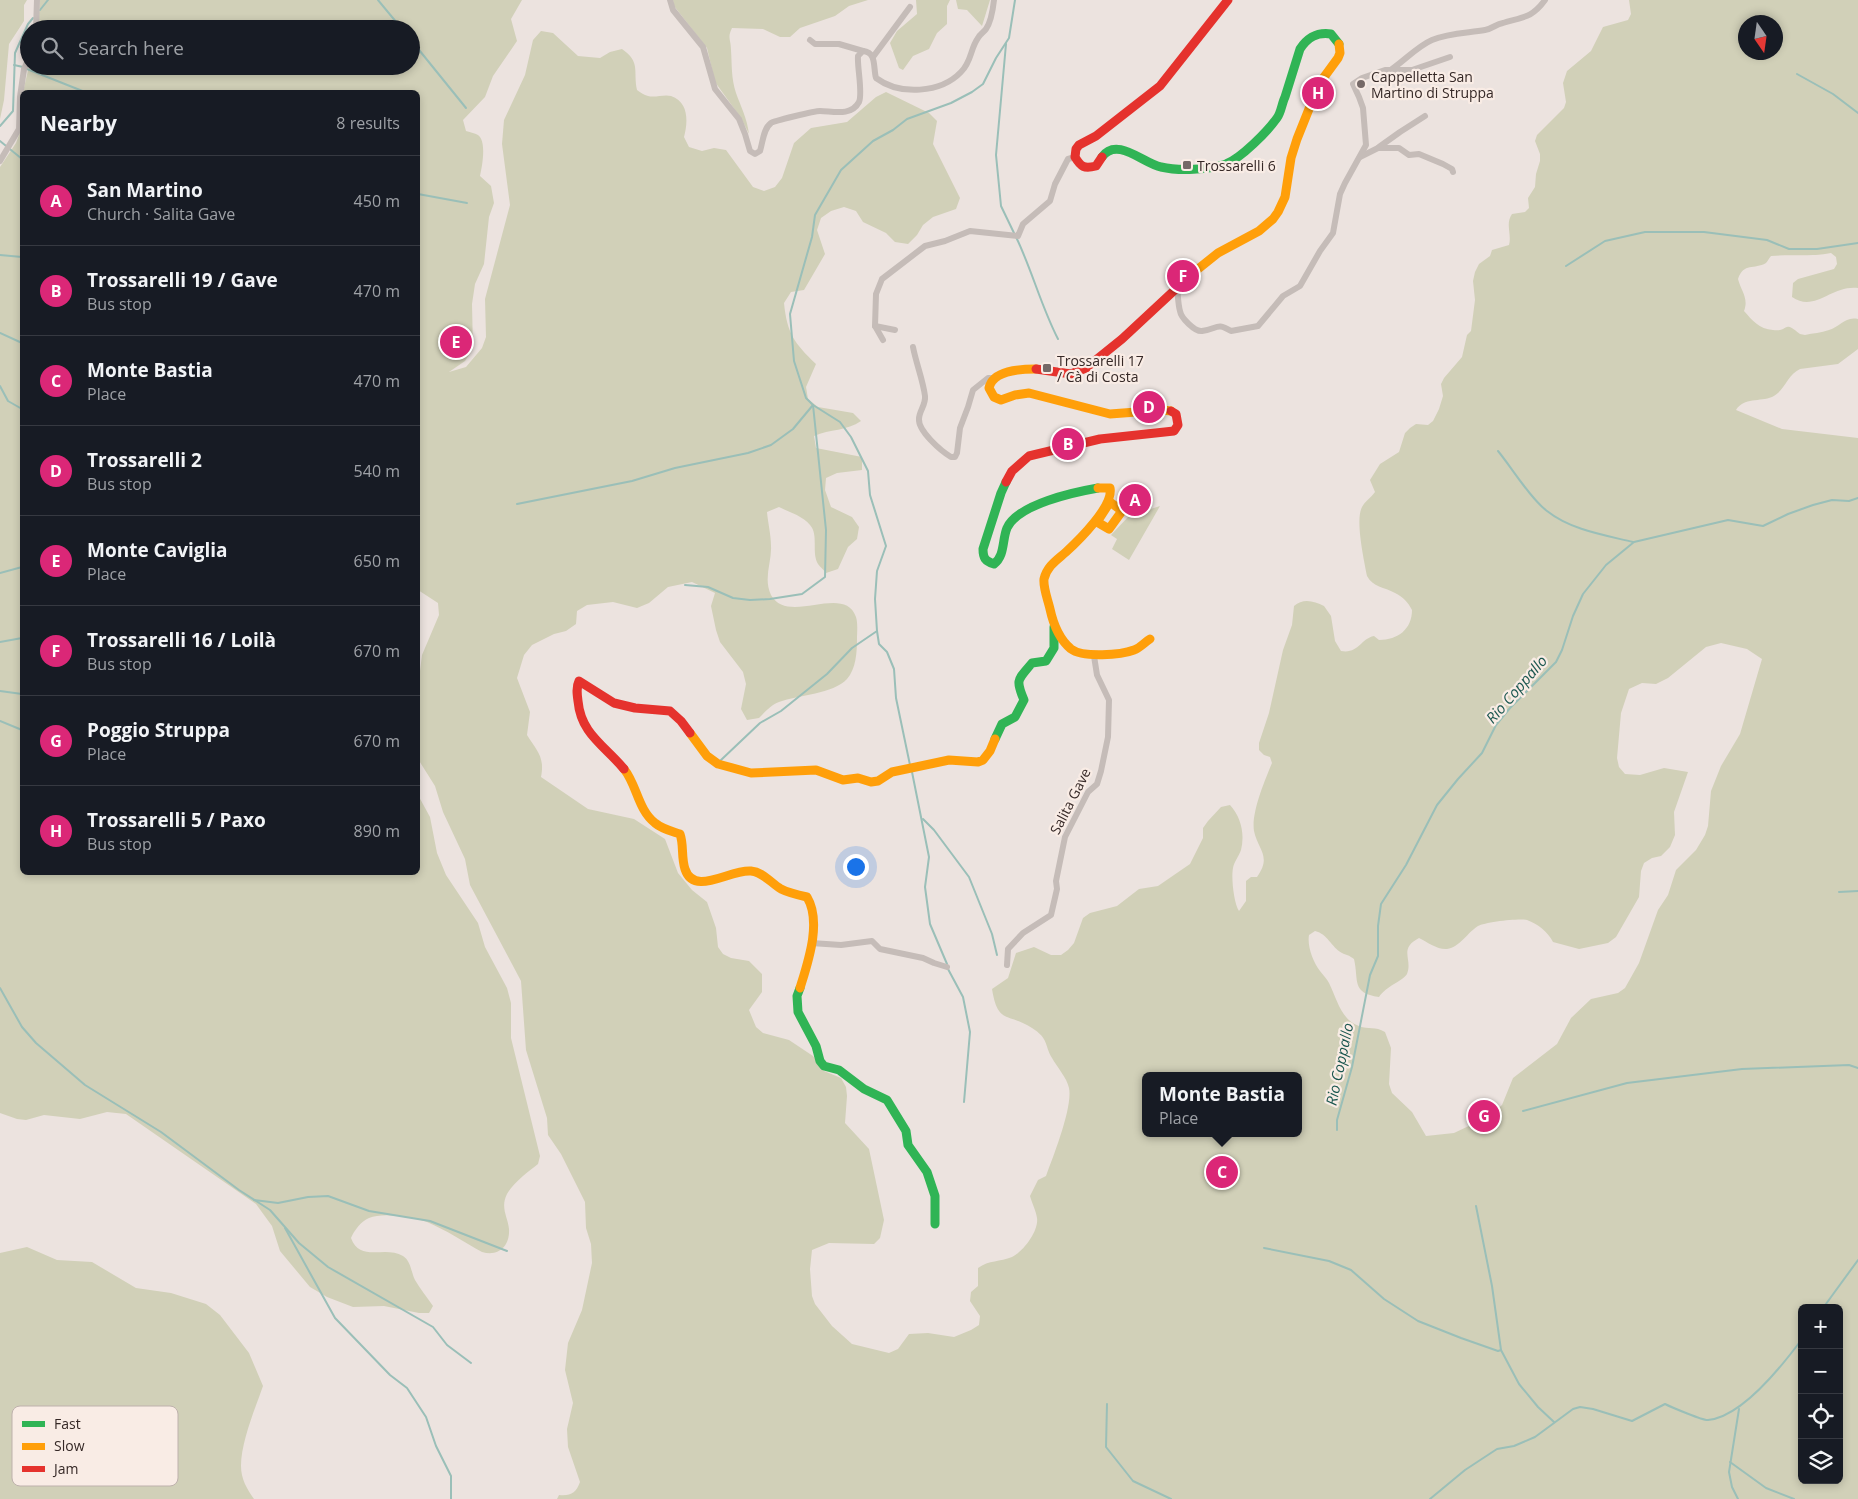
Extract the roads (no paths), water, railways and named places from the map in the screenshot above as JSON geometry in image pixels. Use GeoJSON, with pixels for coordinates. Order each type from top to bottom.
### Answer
{"type":"FeatureCollection","features":[{"type":"Feature","properties":{"kind":"street"},"geometry":{"type":"LineString","coordinates":[[670,0],[673,10],[703,47],[714,89],[739,120],[750,151],[755,154],[760,151],[766,130],[773,122],[796,118],[817,111],[846,112],[857,105],[860,98],[858,56],[863,51]]}},
{"type":"Feature","properties":{"kind":"street"},"geometry":{"type":"LineString","coordinates":[[910,7],[873,56],[876,78],[889,86],[913,90],[926,89],[945,83],[963,70],[971,59],[977,38],[989,23],[994,0]]}},
{"type":"Feature","properties":{"kind":"street"},"geometry":{"type":"LineString","coordinates":[[912,347],[925,394],[924,405],[920,415],[920,426],[924,434],[946,454],[951,457],[956,456],[960,428],[973,390],[988,378],[1028,368],[1059,373],[1080,372],[1090,366],[1125,336],[1177,288],[1227,248],[1255,235],[1279,212],[1288,189],[1291,160],[1304,120],[1318,87],[1337,62],[1340,52],[1337,40],[1331,34],[1326,33],[1312,36],[1304,43],[1300,49],[1278,118],[1239,157],[1225,164],[1212,167],[1173,169],[1150,164],[1130,152],[1119,149],[1107,152],[1098,164],[1091,168],[1081,166],[1075,157],[1076,149],[1079,145],[1096,136],[1160,86],[1228,0]]}},
{"type":"Feature","properties":{"kind":"street"},"geometry":{"type":"LineString","coordinates":[[1177,288],[1181,315],[1196,330],[1201,331],[1222,326],[1231,331],[1257,327],[1283,296],[1300,286],[1320,251],[1333,233],[1342,190],[1348,175],[1366,145],[1365,122],[1359,97],[1352,84],[1362,78],[1392,69],[1422,46],[1434,40],[1487,30],[1500,23],[1522,18],[1534,13],[1545,0]]}},
{"type":"Feature","properties":{"kind":"street"},"geometry":{"type":"LineString","coordinates":[[36,20],[37,1]]}},
{"type":"Feature","properties":{"kind":"street"},"geometry":{"type":"LineString","coordinates":[[810,40],[815,44],[839,44],[870,53],[873,56]]}},
{"type":"Feature","properties":{"kind":"street"},"geometry":{"type":"LineString","coordinates":[[1392,69],[1399,71],[1412,70],[1450,57]]}},
{"type":"Feature","properties":{"kind":"street"},"geometry":{"type":"LineString","coordinates":[[21,90],[23,75]]}},
{"type":"Feature","properties":{"kind":"street"},"geometry":{"type":"LineString","coordinates":[[0,161],[19,129],[20,97]]}},
{"type":"Feature","properties":{"kind":"street"},"geometry":{"type":"LineString","coordinates":[[1359,157],[1378,148],[1425,116]]}},
{"type":"Feature","properties":{"kind":"street"},"geometry":{"type":"LineString","coordinates":[[1378,148],[1399,148],[1409,155],[1423,155],[1449,167],[1453,172]]}},
{"type":"Feature","properties":{"kind":"street"},"geometry":{"type":"LineString","coordinates":[[882,340],[875,326],[876,294],[880,282],[886,274],[925,246],[945,241],[967,232],[1018,236],[1023,224],[1050,201],[1055,184],[1068,159],[1075,157]]}},
{"type":"Feature","properties":{"kind":"street"},"geometry":{"type":"LineString","coordinates":[[875,326],[896,330]]}},
{"type":"Feature","properties":{"kind":"street"},"geometry":{"type":"LineString","coordinates":[[935,1224],[935,1196],[926,1172],[908,1145],[906,1131],[887,1100],[864,1089],[839,1070],[824,1066],[798,1012],[797,996],[805,972],[815,925],[810,902],[807,897],[783,890],[763,874],[753,871],[721,876],[711,882],[701,883],[692,880],[685,872],[682,861],[683,840],[680,834],[654,824],[649,818],[631,780],[618,761],[584,725],[579,709],[577,686],[579,681],[614,703],[670,712],[689,730],[707,756],[718,764],[751,773],[816,770],[843,780],[858,778],[871,782],[878,781],[892,772],[949,760],[978,762],[983,760],[990,751],[1002,724],[1015,717],[1019,707],[1024,702],[1024,697],[1018,685],[1019,679],[1033,662],[1047,660],[1054,650],[1056,644],[1054,627],[1044,580],[1047,571],[1092,524],[1110,497],[1106,487],[1057,498],[1022,512],[1014,518],[1007,528],[1002,542],[1000,560],[994,564],[987,562],[983,552],[1001,493],[1012,471],[1029,456],[1100,439],[1171,432],[1177,428],[1178,422],[1176,414],[1167,410],[1110,414],[1035,394],[1022,394],[1001,400],[991,394],[989,388],[993,378]]}},
{"type":"Feature","properties":{"kind":"street"},"geometry":{"type":"LineString","coordinates":[[1054,627],[1071,649],[1094,656],[1134,650],[1150,639]]}},
{"type":"Feature","properties":{"kind":"street","name":"Salita Gave"},"geometry":{"type":"LineString","coordinates":[[1007,965],[1008,949],[1023,933],[1051,915],[1065,837],[1088,792],[1097,784],[1101,771],[1108,737],[1109,700],[1097,675],[1094,656]]}},
{"type":"Feature","properties":{"kind":"street"},"geometry":{"type":"LineString","coordinates":[[811,943],[841,944],[872,941],[880,949],[923,958],[934,964],[948,967]]}},
{"type":"Feature","properties":{"kind":"waterway"},"geometry":{"type":"LineString","coordinates":[[40,10],[48,0]]}},
{"type":"Feature","properties":{"kind":"waterway"},"geometry":{"type":"LineString","coordinates":[[378,0],[395,20]]}},
{"type":"Feature","properties":{"kind":"waterway"},"geometry":{"type":"LineString","coordinates":[[910,765],[896,698],[894,669],[887,652],[879,644],[877,631],[875,599],[877,571],[886,546],[870,495],[868,471],[851,437],[840,422],[813,405],[806,398],[794,361],[790,314],[812,237],[815,215],[841,170],[873,141],[893,130],[907,119],[951,103],[983,84],[1009,38],[1015,0]]}},
{"type":"Feature","properties":{"kind":"waterway"},"geometry":{"type":"LineString","coordinates":[[0,126],[13,111],[15,53],[20,42]]}},
{"type":"Feature","properties":{"kind":"waterway"},"geometry":{"type":"LineString","coordinates":[[1006,44],[996,155],[1001,206],[1014,233]]}},
{"type":"Feature","properties":{"kind":"waterway"},"geometry":{"type":"LineString","coordinates":[[420,51],[466,108]]}},
{"type":"Feature","properties":{"kind":"waterway"},"geometry":{"type":"LineString","coordinates":[[14,65],[20,66]]}},
{"type":"Feature","properties":{"kind":"waterway"},"geometry":{"type":"LineString","coordinates":[[1797,74],[1833,94],[1858,113]]}},
{"type":"Feature","properties":{"kind":"waterway"},"geometry":{"type":"LineString","coordinates":[[42,75],[80,90]]}},
{"type":"Feature","properties":{"kind":"waterway"},"geometry":{"type":"LineString","coordinates":[[0,141],[20,157]]}},
{"type":"Feature","properties":{"kind":"waterway"},"geometry":{"type":"LineString","coordinates":[[420,194],[467,203]]}},
{"type":"Feature","properties":{"kind":"waterway"},"geometry":{"type":"LineString","coordinates":[[1566,266],[1605,241],[1645,232],[1704,232],[1767,240],[1789,249],[1817,249],[1858,243]]}},
{"type":"Feature","properties":{"kind":"waterway"},"geometry":{"type":"LineString","coordinates":[[1016,237],[1058,339]]}},
{"type":"Feature","properties":{"kind":"waterway"},"geometry":{"type":"LineString","coordinates":[[0,255],[20,257]]}},
{"type":"Feature","properties":{"kind":"waterway"},"geometry":{"type":"LineString","coordinates":[[0,333],[20,342]]}},
{"type":"Feature","properties":{"kind":"waterway"},"geometry":{"type":"LineString","coordinates":[[0,386],[8,401],[20,408]]}},
{"type":"Feature","properties":{"kind":"waterway"},"geometry":{"type":"LineString","coordinates":[[517,504],[632,481],[675,468],[748,453],[771,445],[793,429],[813,405]]}},
{"type":"Feature","properties":{"kind":"waterway"},"geometry":{"type":"LineString","coordinates":[[685,585],[708,587],[733,598],[750,600],[770,599],[802,594],[825,577],[826,530],[813,405]]}},
{"type":"Feature","properties":{"kind":"waterway"},"geometry":{"type":"LineString","coordinates":[[1498,451],[1534,499],[1556,518],[1588,531],[1633,542]]}},
{"type":"Feature","properties":{"kind":"waterway","name":"Rio Coppallo"},"geometry":{"type":"LineString","coordinates":[[1337,1130],[1337,1120],[1352,1067],[1370,975],[1378,956],[1378,926],[1381,904],[1406,865],[1437,805],[1482,753],[1496,725],[1510,708],[1556,662],[1583,594],[1606,565],[1634,542],[1728,520],[1763,526],[1813,505],[1832,500],[1849,501],[1858,498]]}},
{"type":"Feature","properties":{"kind":"waterway"},"geometry":{"type":"LineString","coordinates":[[0,573],[20,568]]}},
{"type":"Feature","properties":{"kind":"waterway"},"geometry":{"type":"LineString","coordinates":[[721,760],[760,723],[781,711],[827,674],[852,648],[877,631]]}},
{"type":"Feature","properties":{"kind":"waterway"},"geometry":{"type":"LineString","coordinates":[[0,642],[20,638]]}},
{"type":"Feature","properties":{"kind":"waterway"},"geometry":{"type":"LineString","coordinates":[[0,691],[20,694]]}},
{"type":"Feature","properties":{"kind":"waterway"},"geometry":{"type":"LineString","coordinates":[[0,721],[20,729]]}},
{"type":"Feature","properties":{"kind":"waterway"},"geometry":{"type":"LineString","coordinates":[[912,772],[929,857],[925,887],[930,924],[947,964]]}},
{"type":"Feature","properties":{"kind":"waterway"},"geometry":{"type":"LineString","coordinates":[[923,819],[934,830],[969,877],[992,934],[997,955]]}},
{"type":"Feature","properties":{"kind":"waterway"},"geometry":{"type":"LineString","coordinates":[[1839,892],[1858,891]]}},
{"type":"Feature","properties":{"kind":"waterway"},"geometry":{"type":"LineString","coordinates":[[948,969],[963,997],[970,1032],[964,1102]]}},
{"type":"Feature","properties":{"kind":"waterway"},"geometry":{"type":"LineString","coordinates":[[0,988],[22,1027],[36,1043],[85,1085],[161,1132],[239,1190],[270,1210],[299,1243],[328,1267],[433,1327],[447,1345],[471,1363]]}},
{"type":"Feature","properties":{"kind":"waterway"},"geometry":{"type":"LineString","coordinates":[[1523,1111],[1627,1083],[1742,1069],[1849,1065],[1858,1068]]}},
{"type":"Feature","properties":{"kind":"waterway"},"geometry":{"type":"LineString","coordinates":[[254,1200],[278,1203],[308,1197],[328,1196],[369,1211],[430,1221],[507,1251]]}},
{"type":"Feature","properties":{"kind":"waterway"},"geometry":{"type":"LineString","coordinates":[[1476,1206],[1492,1286],[1501,1350]]}},
{"type":"Feature","properties":{"kind":"waterway"},"geometry":{"type":"LineString","coordinates":[[285,1228],[335,1318],[390,1375],[407,1388],[426,1417],[436,1446],[451,1476],[451,1499]]}},
{"type":"Feature","properties":{"kind":"waterway"},"geometry":{"type":"LineString","coordinates":[[1264,1248],[1329,1261],[1351,1270],[1384,1299],[1418,1321],[1498,1351],[1501,1350],[1519,1384],[1538,1407],[1554,1422]]}},
{"type":"Feature","properties":{"kind":"waterway"},"geometry":{"type":"LineString","coordinates":[[1826,1304],[1858,1260]]}},
{"type":"Feature","properties":{"kind":"waterway"},"geometry":{"type":"LineString","coordinates":[[1430,1499],[1465,1470],[1497,1449],[1514,1446],[1535,1437],[1573,1409],[1580,1407],[1632,1421],[1665,1404],[1705,1420],[1721,1417],[1734,1410],[1760,1388],[1784,1363],[1798,1344]]}},
{"type":"Feature","properties":{"kind":"waterway"},"geometry":{"type":"LineString","coordinates":[[1107,1404],[1106,1447],[1133,1481],[1171,1499]]}},
{"type":"Feature","properties":{"kind":"waterway"},"geometry":{"type":"LineString","coordinates":[[1738,1499],[1732,1487],[1729,1472],[1739,1409]]}},
{"type":"Feature","properties":{"kind":"waterway"},"geometry":{"type":"LineString","coordinates":[[1730,1462],[1766,1488],[1794,1499]]}},
{"type":"Feature","properties":{"kind":"place","name":"Cappelletta San Martino di Struppa"},"geometry":{"type":"Point","coordinates":[1361,84]}},
{"type":"Feature","properties":{"kind":"place","name":"Trossarelli 5 / Paxo"},"geometry":{"type":"Point","coordinates":[1318,93]}},
{"type":"Feature","properties":{"kind":"place","name":"Trossarelli 6"},"geometry":{"type":"Point","coordinates":[1187,165]}},
{"type":"Feature","properties":{"kind":"place","name":"Trossarelli 16 / Loilà"},"geometry":{"type":"Point","coordinates":[1183,276]}},
{"type":"Feature","properties":{"kind":"place","name":"Monte Caviglia"},"geometry":{"type":"Point","coordinates":[456,342]}},
{"type":"Feature","properties":{"kind":"place","name":"Trossarelli 17 / Cà di Costa"},"geometry":{"type":"Point","coordinates":[1047,368]}},
{"type":"Feature","properties":{"kind":"place","name":"Trossarelli 2"},"geometry":{"type":"Point","coordinates":[1149,407]}},
{"type":"Feature","properties":{"kind":"place","name":"Trossarelli 19 / Gave"},"geometry":{"type":"Point","coordinates":[1068,444]}},
{"type":"Feature","properties":{"kind":"place","name":"San Martino"},"geometry":{"type":"Point","coordinates":[1135,500]}},
{"type":"Feature","properties":{"kind":"place","name":"Poggio Struppa"},"geometry":{"type":"Point","coordinates":[1484,1116]}},
{"type":"Feature","properties":{"kind":"place","name":"Monte Bastia"},"geometry":{"type":"Point","coordinates":[1222,1172]}}]}
